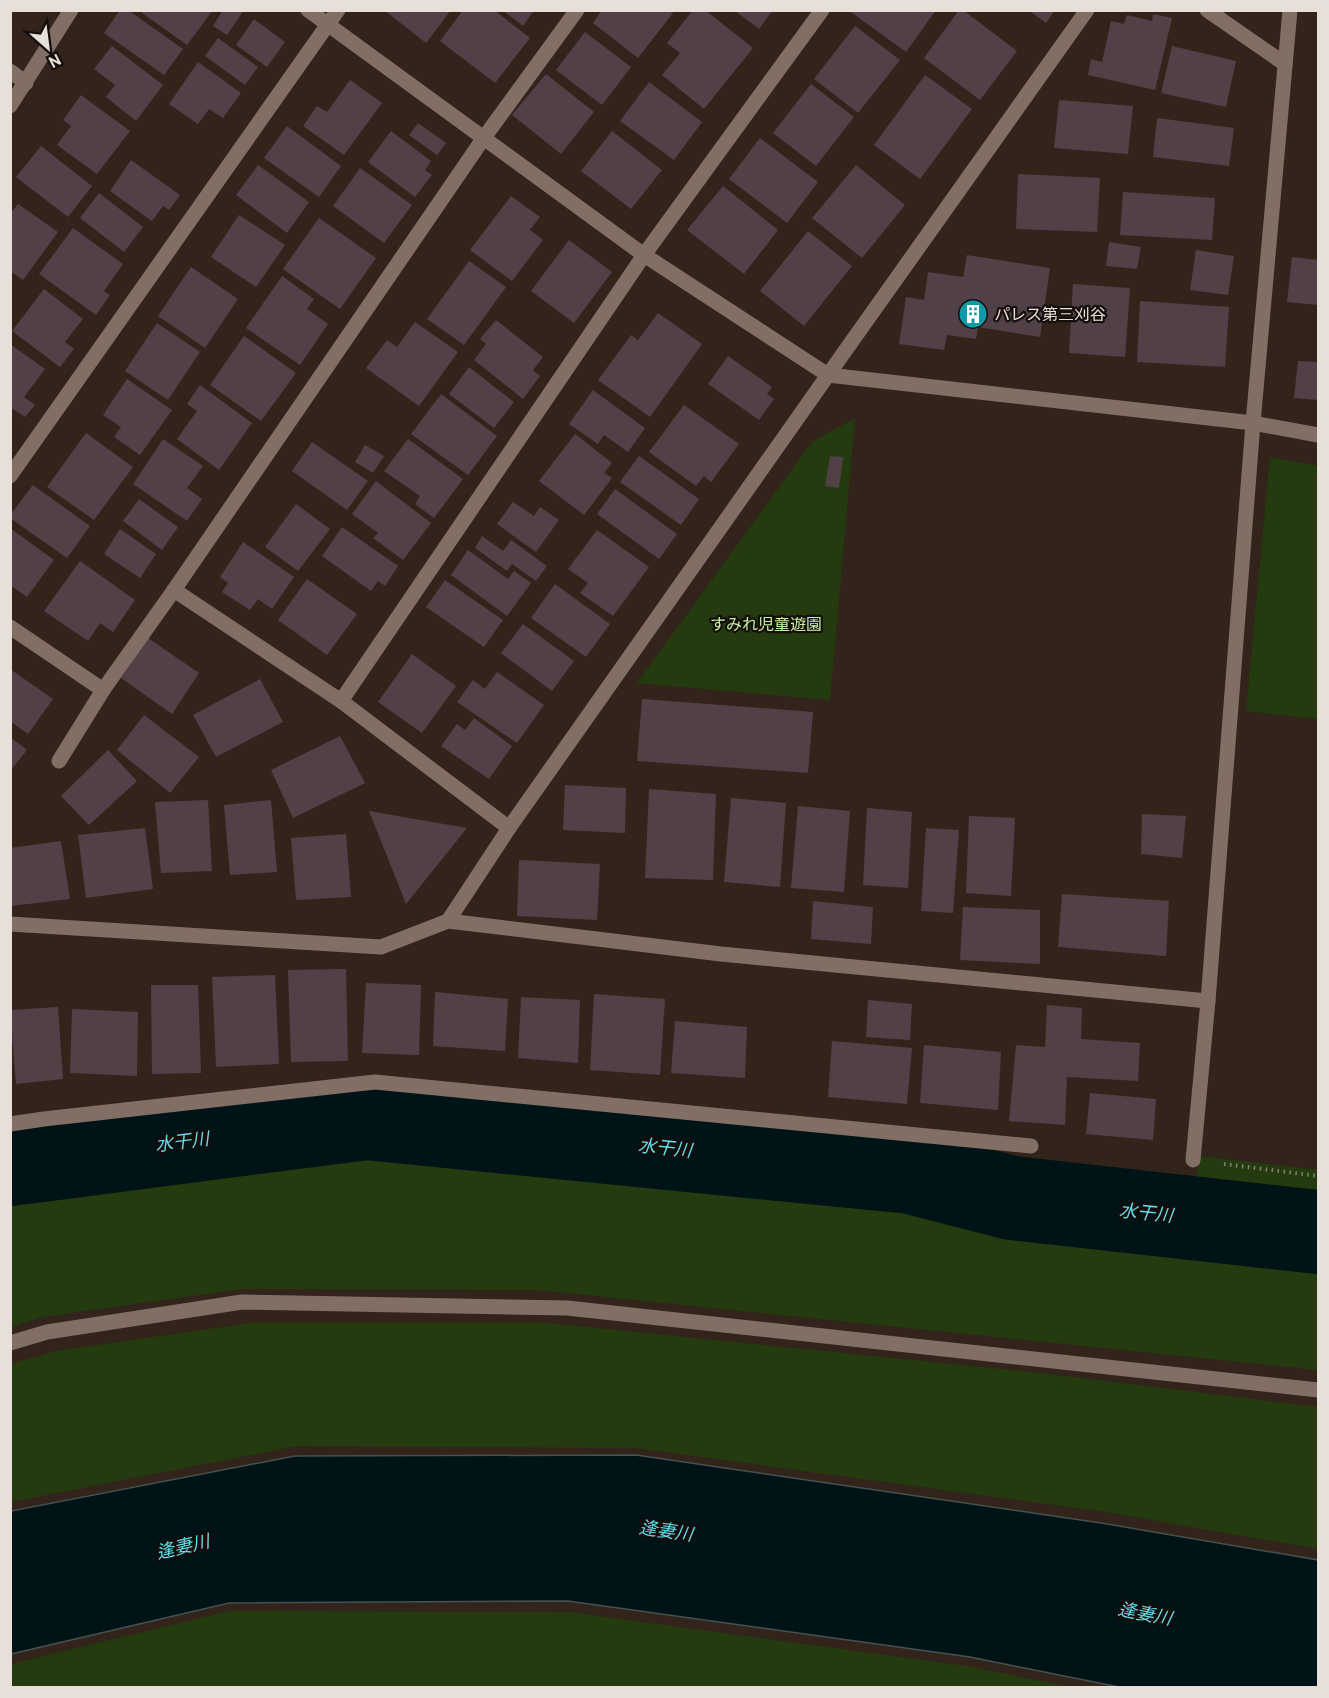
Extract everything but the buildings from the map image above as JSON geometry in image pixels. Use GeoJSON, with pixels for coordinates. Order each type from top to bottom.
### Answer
{"type":"FeatureCollection","features":[{"type":"Feature","properties":{"kind":"street"},"geometry":{"type":"LineString","coordinates":[[10,106],[71,10]]}},
{"type":"Feature","properties":{"kind":"street"},"geometry":{"type":"LineString","coordinates":[[308,10],[644,255],[828,375],[1253,423],[1318,435]]}},
{"type":"Feature","properties":{"kind":"street"},"geometry":{"type":"LineString","coordinates":[[10,476],[338,10]]}},
{"type":"Feature","properties":{"kind":"street"},"geometry":{"type":"LineString","coordinates":[[58,761],[103,690],[483,139],[577,10]]}},
{"type":"Feature","properties":{"kind":"street"},"geometry":{"type":"LineString","coordinates":[[341,701],[644,255],[822,10]]}},
{"type":"Feature","properties":{"kind":"street"},"geometry":{"type":"LineString","coordinates":[[447,921],[509,828],[1087,10]]}},
{"type":"Feature","properties":{"kind":"street"},"geometry":{"type":"LineString","coordinates":[[1207,10],[1285,64]]}},
{"type":"Feature","properties":{"kind":"street"},"geometry":{"type":"LineString","coordinates":[[1193,1160],[1208,1001],[1253,423],[1290,10]]}},
{"type":"Feature","properties":{"kind":"street"},"geometry":{"type":"LineString","coordinates":[[10,71],[26,83]]}},
{"type":"Feature","properties":{"kind":"street"},"geometry":{"type":"LineString","coordinates":[[174,590],[341,701],[509,828]]}},
{"type":"Feature","properties":{"kind":"street"},"geometry":{"type":"LineString","coordinates":[[10,627],[103,690]]}},
{"type":"Feature","properties":{"kind":"street"},"geometry":{"type":"LineString","coordinates":[[10,924],[381,947],[447,921],[721,954],[1208,1001]]}},
{"type":"Feature","properties":{"kind":"street"},"geometry":{"type":"LineString","coordinates":[[10,1124],[375,1082],[1031,1146]]}},
{"type":"Feature","properties":{"kind":"street"},"geometry":{"type":"LineString","coordinates":[[10,1343],[47,1332],[242,1302],[567,1308],[1318,1390]]}},
{"type":"Feature","properties":{"kind":"path"},"geometry":{"type":"LineString","coordinates":[[1193,1160],[1318,1176]]}},
{"type":"Feature","properties":{"kind":"green space","name":"すみれ児童遊園"},"geometry":{"type":"Polygon","coordinates":[[[855,418],[830,700],[637,683],[812,442],[855,418]]]}},
{"type":"Feature","properties":{"kind":"green space"},"geometry":{"type":"Polygon","coordinates":[[[1270,457],[1318,466],[1318,719],[1246,711],[1270,457]]]}},
{"type":"Feature","properties":{"kind":"green space"},"geometry":{"type":"Polygon","coordinates":[[[366,1152],[759,1182],[1318,1255],[1318,1370],[538,1290],[242,1289],[42,1317],[11,1327],[11,1204],[366,1152]]]}},
{"type":"Feature","properties":{"kind":"green space"},"geometry":{"type":"Polygon","coordinates":[[[1199,1156],[1318,1170],[1318,1207],[1195,1192],[1199,1156]]]}},
{"type":"Feature","properties":{"kind":"green space"},"geometry":{"type":"Polygon","coordinates":[[[250,1323],[548,1323],[1040,1373],[1318,1407],[1318,1549],[1106,1512],[636,1448],[297,1446],[11,1502],[11,1364],[56,1351],[250,1323]]]}},
{"type":"Feature","properties":{"kind":"green space"},"geometry":{"type":"Polygon","coordinates":[[[229,1611],[569,1612],[967,1666],[1071,1687],[11,1687],[11,1664],[229,1611]]]}},
{"type":"Feature","properties":{"kind":"water","name":"逢妻川"},"geometry":{"type":"Polygon","coordinates":[[[636,1455],[1101,1523],[1318,1560],[1318,1687],[1119,1687],[970,1657],[568,1601],[229,1603],[11,1654],[11,1511],[295,1456],[636,1455]]]}},
{"type":"Feature","properties":{"kind":"waterway","name":"水干川"},"geometry":{"type":"LineString","coordinates":[[10,1164],[366,1118],[911,1172],[1012,1198],[1318,1232]]}},
{"type":"Feature","properties":{"kind":"place","name":"パレス第三刈谷"},"geometry":{"type":"Point","coordinates":[973,314]}}]}
